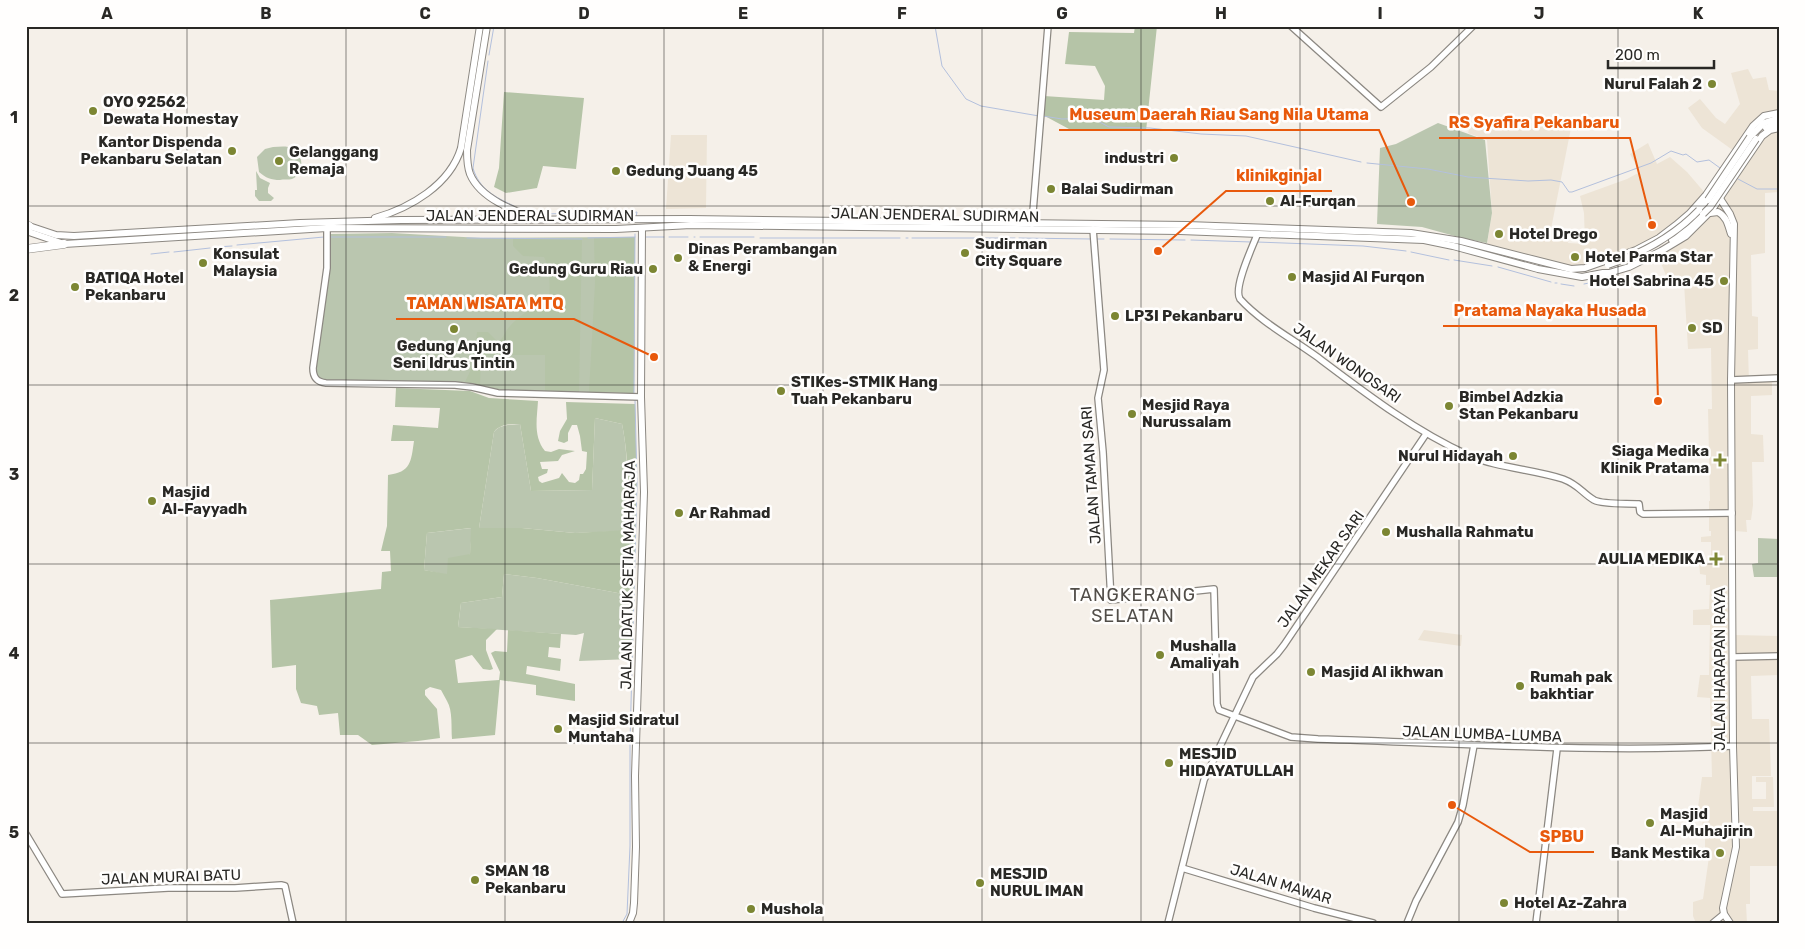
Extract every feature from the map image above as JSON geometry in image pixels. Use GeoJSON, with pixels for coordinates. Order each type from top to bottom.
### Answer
{"type":"FeatureCollection","features":[{"type":"Feature","properties":{"kind":"highway"},"geometry":{"type":"LineString","coordinates":[[26,248],[64,244]]}},
{"type":"Feature","properties":{"kind":"main road"},"geometry":{"type":"LineString","coordinates":[[367,220],[395,210],[428,192],[443,180],[456,163],[461,148],[480,26]]}},
{"type":"Feature","properties":{"kind":"main road"},"geometry":{"type":"LineString","coordinates":[[487,26],[467,150],[470,173],[476,184],[486,193],[504,204],[526,214],[559,220]]}},
{"type":"Feature","properties":{"kind":"main road","name":"JALAN JENDERAL SUDIRMAN"},"geometry":{"type":"LineString","coordinates":[[27,227],[64,244],[327,228],[596,229],[691,225],[851,224],[1187,226],[1411,233],[1462,241],[1571,269],[1590,267],[1631,253],[1659,238],[1690,212],[1708,192],[1753,126],[1764,116],[1779,113]]}},
{"type":"Feature","properties":{"kind":"main road"},"geometry":{"type":"LineString","coordinates":[[1607,269],[1643,252],[1684,224],[1708,200],[1754,132],[1764,123],[1779,118]]}},
{"type":"Feature","properties":{"kind":"main road"},"geometry":{"type":"LineString","coordinates":[[1590,267],[1607,269],[1645,256],[1688,228],[1710,207],[1759,134],[1769,126],[1779,123]]}},
{"type":"Feature","properties":{"kind":"main road","name":"JALAN JENDERAL SUDIRMAN"},"geometry":{"type":"LineString","coordinates":[[27,227],[67,236],[367,220],[689,219],[1180,231],[1257,235],[1328,235],[1417,239],[1440,242],[1538,269],[1571,276],[1592,276],[1607,269],[1610,273],[1637,264],[1676,243],[1700,224],[1710,213],[1762,136],[1770,130],[1779,128]]}},
{"type":"Feature","properties":{"kind":"main road"},"geometry":{"type":"LineString","coordinates":[[1727,164],[1727,169],[1722,176],[1724,181],[1728,181],[1738,172]]}},
{"type":"Feature","properties":{"kind":"main road"},"geometry":{"type":"LineString","coordinates":[[1730,214],[1726,198],[1732,181]]}},
{"type":"Feature","properties":{"kind":"main road"},"geometry":{"type":"LineString","coordinates":[[1708,192],[1719,201]]}},
{"type":"Feature","properties":{"kind":"main road","name":"JALAN HARAPAN RAYA"},"geometry":{"type":"LineString","coordinates":[[1719,201],[1730,214],[1734,224],[1731,380],[1733,746],[1736,847],[1723,904],[1724,914]]}},
{"type":"Feature","properties":{"kind":"main road","name":"JALAN HARAPAN RAYA"},"geometry":{"type":"LineString","coordinates":[[1719,201],[1728,217],[1733,261]]}},
{"type":"Feature","properties":{"kind":"main road"},"geometry":{"type":"LineString","coordinates":[[1710,213],[1716,211],[1723,215],[1731,234]]}},
{"type":"Feature","properties":{"kind":"main road"},"geometry":{"type":"LineString","coordinates":[[1690,212],[1702,212],[1700,224]]}},
{"type":"Feature","properties":{"kind":"main road"},"geometry":{"type":"LineString","coordinates":[[450,220],[450,228]]}},
{"type":"Feature","properties":{"kind":"main road"},"geometry":{"type":"LineString","coordinates":[[462,220],[462,228]]}},
{"type":"Feature","properties":{"kind":"main road","name":"JALAN DATUK SETIA MAHARAJA"},"geometry":{"type":"LineString","coordinates":[[629,923],[633,914],[636,847],[635,776],[644,492],[637,397],[642,228]]}},
{"type":"Feature","properties":{"kind":"main road"},"geometry":{"type":"LineString","coordinates":[[176,229],[177,238]]}},
{"type":"Feature","properties":{"kind":"main road"},"geometry":{"type":"LineString","coordinates":[[1724,914],[1730,923]]}},
{"type":"Feature","properties":{"kind":"street"},"geometry":{"type":"LineString","coordinates":[[1032,224],[1048,26]]}},
{"type":"Feature","properties":{"kind":"street"},"geometry":{"type":"LineString","coordinates":[[1292,26],[1381,107],[1432,67],[1473,26]]}},
{"type":"Feature","properties":{"kind":"street"},"geometry":{"type":"LineString","coordinates":[[327,228],[327,268],[313,368],[315,378],[318,381],[326,383],[462,386],[515,394],[637,397]]}},
{"type":"Feature","properties":{"kind":"street","name":"JALAN TAMAN SARI"},"geometry":{"type":"LineString","coordinates":[[1093,229],[1104,370],[1098,398],[1103,452],[1111,600],[1214,589]]}},
{"type":"Feature","properties":{"kind":"street","name":"JALAN WONOSARI"},"geometry":{"type":"LineString","coordinates":[[1257,235],[1238,287],[1240,299],[1348,381],[1426,434],[1469,456],[1570,482],[1596,501],[1639,504],[1642,514],[1732,513]]}},
{"type":"Feature","properties":{"kind":"street"},"geometry":{"type":"LineString","coordinates":[[1731,380],[1779,378]]}},
{"type":"Feature","properties":{"kind":"street","name":"JALAN MEKAR SARI"},"geometry":{"type":"LineString","coordinates":[[1168,923],[1204,780],[1253,677],[1284,645],[1426,434]]}},
{"type":"Feature","properties":{"kind":"street","name":"JALAN LUMBA-LUMBA"},"geometry":{"type":"LineString","coordinates":[[1214,589],[1217,704],[1219,710],[1291,737],[1385,743],[1557,749],[1664,749],[1733,746]]}},
{"type":"Feature","properties":{"kind":"street"},"geometry":{"type":"LineString","coordinates":[[1733,657],[1779,656]]}},
{"type":"Feature","properties":{"kind":"street"},"geometry":{"type":"LineString","coordinates":[[1407,923],[1416,901],[1458,822],[1474,745]]}},
{"type":"Feature","properties":{"kind":"street"},"geometry":{"type":"LineString","coordinates":[[1536,923],[1557,749]]}},
{"type":"Feature","properties":{"kind":"street","name":"JALAN MURAI BATU"},"geometry":{"type":"LineString","coordinates":[[26,834],[62,894],[168,888],[235,888],[280,885],[285,886],[293,923]]}},
{"type":"Feature","properties":{"kind":"street","name":"JALAN MAWAR"},"geometry":{"type":"LineString","coordinates":[[1182,868],[1314,908],[1373,923]]}},
{"type":"Feature","properties":{"kind":"street"},"geometry":{"type":"LineString","coordinates":[[1713,923],[1724,914]]}},
{"type":"Feature","properties":{"kind":"shaded area"},"geometry":{"type":"Polygon","coordinates":[[[1748,69],[1753,79],[1766,77],[1769,90],[1779,91],[1779,111],[1771,112],[1734,151],[1702,128],[1688,108],[1700,99],[1716,118],[1725,124],[1740,104],[1731,73],[1748,69]]]}},
{"type":"Feature","properties":{"kind":"shaded area"},"geometry":{"type":"Polygon","coordinates":[[[1473,116],[1571,128],[1551,229],[1570,233],[1568,243],[1585,244],[1584,213],[1580,196],[1627,179],[1640,172],[1630,154],[1648,143],[1657,164],[1670,157],[1687,172],[1705,193],[1683,216],[1658,236],[1639,246],[1579,268],[1487,244],[1492,213],[1487,140],[1468,133],[1473,116]]]}},
{"type":"Feature","properties":{"kind":"shaded area"},"geometry":{"type":"Polygon","coordinates":[[[1779,129],[1779,192],[1765,193],[1765,253],[1751,255],[1752,316],[1758,317],[1758,349],[1748,350],[1749,382],[1772,381],[1772,395],[1751,396],[1751,434],[1763,435],[1764,462],[1752,462],[1753,505],[1751,520],[1746,520],[1747,532],[1735,531],[1735,635],[1779,636],[1779,675],[1751,676],[1752,719],[1769,719],[1771,776],[1752,776],[1752,799],[1766,799],[1766,782],[1756,782],[1756,777],[1773,777],[1774,807],[1753,807],[1753,811],[1778,811],[1779,866],[1750,866],[1750,904],[1746,904],[1747,923],[1696,923],[1693,916],[1693,902],[1703,899],[1710,850],[1705,850],[1705,832],[1703,832],[1702,815],[1697,815],[1702,777],[1712,777],[1710,698],[1697,697],[1700,675],[1709,675],[1710,625],[1693,625],[1693,610],[1709,609],[1710,585],[1706,585],[1706,575],[1700,574],[1699,563],[1711,563],[1711,542],[1701,542],[1701,537],[1711,536],[1711,531],[1709,531],[1708,409],[1712,409],[1711,348],[1688,349],[1684,283],[1670,285],[1658,256],[1686,239],[1700,227],[1719,205],[1763,137],[1779,129]]]}},
{"type":"Feature","properties":{"kind":"shaded area"},"geometry":{"type":"Polygon","coordinates":[[[671,135],[707,135],[706,208],[666,209],[671,135]]]}},
{"type":"Feature","properties":{"kind":"shaded area"},"geometry":{"type":"Polygon","coordinates":[[[1424,630],[1462,635],[1461,646],[1418,640],[1424,630]]]}},
{"type":"Feature","properties":{"kind":"green space"},"geometry":{"type":"Polygon","coordinates":[[[1135,26],[1157,26],[1146,131],[1069,129],[1043,115],[1044,96],[1104,100],[1105,86],[1095,66],[1065,64],[1069,32],[1134,33],[1135,26]]]}},
{"type":"Feature","properties":{"kind":"green space"},"geometry":{"type":"Polygon","coordinates":[[[504,92],[584,98],[576,169],[543,166],[537,188],[506,193],[494,187],[499,168],[504,92]]]}},
{"type":"Feature","properties":{"kind":"green space"},"geometry":{"type":"Polygon","coordinates":[[[1438,123],[1485,140],[1492,213],[1487,243],[1422,227],[1377,224],[1380,148],[1396,144],[1438,123]]]}},
{"type":"Feature","properties":{"kind":"green space","name":"Gelanggang Remaja"},"geometry":{"type":"Polygon","coordinates":[[[288,147],[297,152],[300,156],[301,167],[297,176],[291,179],[277,180],[264,176],[259,172],[257,157],[265,149],[288,147]]]}},
{"type":"Feature","properties":{"kind":"green space"},"geometry":{"type":"Polygon","coordinates":[[[256,171],[260,178],[270,183],[268,193],[274,198],[271,201],[259,201],[255,196],[255,190],[257,190],[256,171]]]}},
{"type":"Feature","properties":{"kind":"green space"},"geometry":{"type":"Polygon","coordinates":[[[392,233],[481,238],[635,237],[634,393],[493,390],[473,383],[322,381],[316,375],[316,368],[331,251],[330,234],[392,233]]]}},
{"type":"Feature","properties":{"kind":"green space"},"geometry":{"type":"Polygon","coordinates":[[[635,237],[634,393],[589,392],[595,283],[594,238],[635,237]]]}},
{"type":"Feature","properties":{"kind":"green space"},"geometry":{"type":"Polygon","coordinates":[[[513,238],[582,239],[579,392],[545,391],[545,355],[481,355],[480,385],[465,382],[474,363],[477,332],[488,332],[498,342],[510,326],[523,314],[532,308],[548,303],[548,267],[544,257],[523,256],[513,246],[513,238]]]}},
{"type":"Feature","properties":{"kind":"green space"},"geometry":{"type":"Polygon","coordinates":[[[396,388],[470,391],[489,398],[538,401],[537,433],[545,451],[551,452],[559,449],[575,451],[562,455],[558,461],[540,462],[542,469],[548,469],[547,473],[538,477],[539,481],[542,483],[559,478],[562,473],[569,482],[575,483],[579,480],[580,474],[583,474],[586,469],[587,452],[582,451],[577,425],[572,425],[568,433],[568,441],[564,443],[558,441],[560,431],[567,419],[566,402],[635,404],[637,484],[634,596],[537,578],[504,574],[502,597],[461,603],[458,627],[497,629],[486,640],[486,650],[493,669],[483,669],[472,655],[455,660],[458,683],[499,680],[500,672],[491,653],[495,651],[507,652],[508,630],[561,634],[560,648],[549,647],[548,657],[561,659],[560,671],[527,666],[526,674],[575,684],[575,701],[536,695],[536,685],[500,680],[495,735],[452,739],[449,705],[441,690],[430,687],[425,690],[425,695],[437,709],[440,738],[372,745],[358,735],[340,735],[338,713],[319,715],[317,706],[301,703],[296,689],[296,665],[272,668],[270,600],[381,589],[382,572],[391,571],[390,551],[381,551],[387,526],[388,475],[396,474],[406,468],[411,460],[414,441],[391,441],[393,425],[438,428],[440,408],[395,407],[396,388]],[[595,418],[592,490],[531,491],[520,424],[506,425],[496,429],[479,528],[522,528],[575,533],[626,530],[628,477],[622,424],[595,418]],[[471,528],[427,533],[424,570],[447,574],[448,558],[470,554],[471,528]]]}},
{"type":"Feature","properties":{"kind":"green space"},"geometry":{"type":"Polygon","coordinates":[[[595,418],[622,424],[626,450],[626,531],[575,533],[522,528],[479,528],[496,429],[506,425],[520,424],[531,491],[592,490],[595,418]]]}},
{"type":"Feature","properties":{"kind":"green space"},"geometry":{"type":"Polygon","coordinates":[[[472,528],[470,554],[447,575],[424,570],[427,533],[472,528]]]}},
{"type":"Feature","properties":{"kind":"green space"},"geometry":{"type":"Polygon","coordinates":[[[1758,538],[1779,539],[1779,577],[1754,577],[1752,564],[1758,563],[1758,538]]]}},
{"type":"Feature","properties":{"kind":"green space"},"geometry":{"type":"Polygon","coordinates":[[[504,574],[537,578],[634,596],[632,659],[579,661],[584,633],[576,635],[458,627],[461,603],[502,597],[504,574]]]}},
{"type":"Feature","properties":{"kind":"waterway"},"geometry":{"type":"LineString","coordinates":[[489,55],[494,26]]}},
{"type":"Feature","properties":{"kind":"waterway"},"geometry":{"type":"LineString","coordinates":[[935,26],[942,66],[966,99],[981,106],[1039,116]]}},
{"type":"Feature","properties":{"kind":"waterway"},"geometry":{"type":"LineString","coordinates":[[488,61],[473,168],[479,182],[489,192],[514,206]]}},
{"type":"Feature","properties":{"kind":"waterway"},"geometry":{"type":"LineString","coordinates":[[1043,116],[1062,119],[1092,118],[1109,127],[1150,128],[1201,134],[1246,136],[1361,162]]}},
{"type":"Feature","properties":{"kind":"waterway"},"geometry":{"type":"LineString","coordinates":[[1367,163],[1428,169],[1468,177],[1528,181],[1551,180],[1562,182],[1569,192],[1651,163],[1671,151],[1683,155],[1686,154],[1697,162],[1709,160],[1720,168]]}},
{"type":"Feature","properties":{"kind":"waterway"},"geometry":{"type":"LineString","coordinates":[[1738,179],[1757,189],[1779,189]]}},
{"type":"Feature","properties":{"kind":"waterway"},"geometry":{"type":"LineString","coordinates":[[629,213],[637,212],[636,217]]}},
{"type":"Feature","properties":{"kind":"waterway"},"geometry":{"type":"LineString","coordinates":[[541,214],[594,213]]}},
{"type":"Feature","properties":{"kind":"waterway"},"geometry":{"type":"LineString","coordinates":[[600,213],[623,213]]}},
{"type":"Feature","properties":{"kind":"waterway"},"geometry":{"type":"LineString","coordinates":[[634,394],[635,234]]}},
{"type":"Feature","properties":{"kind":"waterway"},"geometry":{"type":"LineString","coordinates":[[237,245],[324,237]]}},
{"type":"Feature","properties":{"kind":"waterway"},"geometry":{"type":"LineString","coordinates":[[330,237],[446,237]]}},
{"type":"Feature","properties":{"kind":"waterway"},"geometry":{"type":"LineString","coordinates":[[588,238],[635,237]]}},
{"type":"Feature","properties":{"kind":"waterway"},"geometry":{"type":"LineString","coordinates":[[645,237],[664,237]]}},
{"type":"Feature","properties":{"kind":"waterway"},"geometry":{"type":"LineString","coordinates":[[669,237],[688,237]]}},
{"type":"Feature","properties":{"kind":"waterway"},"geometry":{"type":"LineString","coordinates":[[700,237],[754,237]]}},
{"type":"Feature","properties":{"kind":"waterway"},"geometry":{"type":"LineString","coordinates":[[467,238],[582,239]]}},
{"type":"Feature","properties":{"kind":"waterway"},"geometry":{"type":"LineString","coordinates":[[760,238],[900,238]]}},
{"type":"Feature","properties":{"kind":"waterway"},"geometry":{"type":"LineString","coordinates":[[912,238],[1015,238]]}},
{"type":"Feature","properties":{"kind":"waterway"},"geometry":{"type":"LineString","coordinates":[[1019,238],[1091,239]]}},
{"type":"Feature","properties":{"kind":"waterway"},"geometry":{"type":"LineString","coordinates":[[1097,239],[1104,239]]}},
{"type":"Feature","properties":{"kind":"waterway"},"geometry":{"type":"LineString","coordinates":[[1110,239],[1185,240]]}},
{"type":"Feature","properties":{"kind":"waterway"},"geometry":{"type":"LineString","coordinates":[[1191,240],[1251,242]]}},
{"type":"Feature","properties":{"kind":"waterway"},"geometry":{"type":"LineString","coordinates":[[1257,242],[1363,246],[1406,251]]}},
{"type":"Feature","properties":{"kind":"waterway"},"geometry":{"type":"LineString","coordinates":[[216,247],[232,246]]}},
{"type":"Feature","properties":{"kind":"waterway"},"geometry":{"type":"LineString","coordinates":[[174,252],[210,248]]}},
{"type":"Feature","properties":{"kind":"waterway"},"geometry":{"type":"LineString","coordinates":[[151,254],[169,252]]}},
{"type":"Feature","properties":{"kind":"waterway"},"geometry":{"type":"LineString","coordinates":[[1411,252],[1449,260]]}},
{"type":"Feature","properties":{"kind":"waterway"},"geometry":{"type":"LineString","coordinates":[[1454,260],[1492,266]]}},
{"type":"Feature","properties":{"kind":"waterway"},"geometry":{"type":"LineString","coordinates":[[1498,267],[1551,282]]}},
{"type":"Feature","properties":{"kind":"waterway"},"geometry":{"type":"LineString","coordinates":[[1600,280],[1606,279]]}},
{"type":"Feature","properties":{"kind":"waterway"},"geometry":{"type":"LineString","coordinates":[[1584,284],[1589,283]]}},
{"type":"Feature","properties":{"kind":"waterway"},"geometry":{"type":"LineString","coordinates":[[1561,284],[1574,286]]}},
{"type":"Feature","properties":{"kind":"waterway"},"geometry":{"type":"LineString","coordinates":[[622,923],[627,914],[630,846],[630,741],[637,484],[635,400]]}},
{"type":"Feature","properties":{"kind":"place","name":"Nurul Falah 2"},"geometry":{"type":"Point","coordinates":[1712,84]}},
{"type":"Feature","properties":{"kind":"place","name":"OYO 92562 Dewata Homestay"},"geometry":{"type":"Point","coordinates":[93,111]}},
{"type":"Feature","properties":{"kind":"place","name":"Kantor Dispenda Pekanbaru Selatan"},"geometry":{"type":"Point","coordinates":[232,151]}},
{"type":"Feature","properties":{"kind":"place","name":"industri"},"geometry":{"type":"Point","coordinates":[1174,158]}},
{"type":"Feature","properties":{"kind":"place","name":"Gelanggang Remaja"},"geometry":{"type":"Point","coordinates":[279,161]}},
{"type":"Feature","properties":{"kind":"place","name":"Gedung Juang 45"},"geometry":{"type":"Point","coordinates":[616,171]}},
{"type":"Feature","properties":{"kind":"place","name":"Balai Sudirman"},"geometry":{"type":"Point","coordinates":[1051,189]}},
{"type":"Feature","properties":{"kind":"place","name":"Al-Furqan"},"geometry":{"type":"Point","coordinates":[1270,201]}},
{"type":"Feature","properties":{"kind":"place","name":"Museum Daerah Riau Sang Nila Utama"},"geometry":{"type":"Point","coordinates":[1411,202]}},
{"type":"Feature","properties":{"kind":"place","name":"RS Syafira Pekanbaru"},"geometry":{"type":"Point","coordinates":[1652,225]}},
{"type":"Feature","properties":{"kind":"place","name":"Hotel Drego"},"geometry":{"type":"Point","coordinates":[1499,234]}},
{"type":"Feature","properties":{"kind":"place","name":"klinikginjal"},"geometry":{"type":"Point","coordinates":[1158,251]}},
{"type":"Feature","properties":{"kind":"place","name":"Sudirman City Square"},"geometry":{"type":"Point","coordinates":[965,253]}},
{"type":"Feature","properties":{"kind":"place","name":"Hotel Parma Star"},"geometry":{"type":"Point","coordinates":[1575,257]}},
{"type":"Feature","properties":{"kind":"place","name":"Dinas Perambangan & Energi"},"geometry":{"type":"Point","coordinates":[678,258]}},
{"type":"Feature","properties":{"kind":"place","name":"Konsulat Malaysia"},"geometry":{"type":"Point","coordinates":[203,263]}},
{"type":"Feature","properties":{"kind":"place","name":"Gedung Guru Riau"},"geometry":{"type":"Point","coordinates":[653,269]}},
{"type":"Feature","properties":{"kind":"place","name":"Masjid Al Furqon"},"geometry":{"type":"Point","coordinates":[1292,277]}},
{"type":"Feature","properties":{"kind":"place","name":"Hotel Sabrina 45"},"geometry":{"type":"Point","coordinates":[1724,281]}},
{"type":"Feature","properties":{"kind":"place","name":"BATIQA Hotel Pekanbaru"},"geometry":{"type":"Point","coordinates":[75,287]}},
{"type":"Feature","properties":{"kind":"place","name":"LP3I Pekanbaru"},"geometry":{"type":"Point","coordinates":[1115,316]}},
{"type":"Feature","properties":{"kind":"place","name":"SD"},"geometry":{"type":"Point","coordinates":[1692,328]}},
{"type":"Feature","properties":{"kind":"place","name":"Gedung Anjung Seni Idrus Tintin"},"geometry":{"type":"Point","coordinates":[454,329]}},
{"type":"Feature","properties":{"kind":"place","name":"TAMAN WISATA MTQ"},"geometry":{"type":"Point","coordinates":[654,357]}},
{"type":"Feature","properties":{"kind":"place","name":"STIKes-STMIK Hang Tuah Pekanbaru"},"geometry":{"type":"Point","coordinates":[781,391]}},
{"type":"Feature","properties":{"kind":"place","name":"Pratama Nayaka Husada"},"geometry":{"type":"Point","coordinates":[1658,401]}},
{"type":"Feature","properties":{"kind":"place","name":"Bimbel Adzkia Stan Pekanbaru"},"geometry":{"type":"Point","coordinates":[1449,406]}},
{"type":"Feature","properties":{"kind":"place","name":"Mesjid Raya Nurussalam"},"geometry":{"type":"Point","coordinates":[1132,414]}},
{"type":"Feature","properties":{"kind":"place","name":"Nurul Hidayah"},"geometry":{"type":"Point","coordinates":[1513,456]}},
{"type":"Feature","properties":{"kind":"place","name":"Siaga Medika Klinik Pratama"},"geometry":{"type":"Point","coordinates":[1720,460]}},
{"type":"Feature","properties":{"kind":"place","name":"Masjid Al-Fayyadh"},"geometry":{"type":"Point","coordinates":[152,501]}},
{"type":"Feature","properties":{"kind":"place","name":"Ar Rahmad"},"geometry":{"type":"Point","coordinates":[679,513]}},
{"type":"Feature","properties":{"kind":"place","name":"Mushalla Rahmatu"},"geometry":{"type":"Point","coordinates":[1386,532]}},
{"type":"Feature","properties":{"kind":"place","name":"AULIA MEDIKA"},"geometry":{"type":"Point","coordinates":[1716,559]}},
{"type":"Feature","properties":{"kind":"place","name":"Mushalla Amaliyah"},"geometry":{"type":"Point","coordinates":[1160,655]}},
{"type":"Feature","properties":{"kind":"place","name":"Masjid Al ikhwan"},"geometry":{"type":"Point","coordinates":[1311,672]}},
{"type":"Feature","properties":{"kind":"place","name":"Rumah pak bakhtiar"},"geometry":{"type":"Point","coordinates":[1520,686]}},
{"type":"Feature","properties":{"kind":"place","name":"Masjid Sidratul Muntaha"},"geometry":{"type":"Point","coordinates":[558,729]}},
{"type":"Feature","properties":{"kind":"place","name":"MESJID HIDAYATULLAH"},"geometry":{"type":"Point","coordinates":[1169,763]}},
{"type":"Feature","properties":{"kind":"place","name":"SPBU"},"geometry":{"type":"Point","coordinates":[1452,805]}},
{"type":"Feature","properties":{"kind":"place","name":"Masjid Al-Muhajirin"},"geometry":{"type":"Point","coordinates":[1650,823]}},
{"type":"Feature","properties":{"kind":"place","name":"Bank Mestika"},"geometry":{"type":"Point","coordinates":[1720,853]}},
{"type":"Feature","properties":{"kind":"place","name":"SMAN 18 Pekanbaru"},"geometry":{"type":"Point","coordinates":[475,880]}},
{"type":"Feature","properties":{"kind":"place","name":"MESJID NURUL IMAN"},"geometry":{"type":"Point","coordinates":[980,883]}},
{"type":"Feature","properties":{"kind":"place","name":"Hotel Az-Zahra"},"geometry":{"type":"Point","coordinates":[1504,903]}},
{"type":"Feature","properties":{"kind":"place","name":"Mushola"},"geometry":{"type":"Point","coordinates":[751,909]}},
{"type":"Feature","properties":{"kind":"district","name":"TANGKERANG SELATAN"},"geometry":{"type":"Point","coordinates":[1133,605]}}]}
